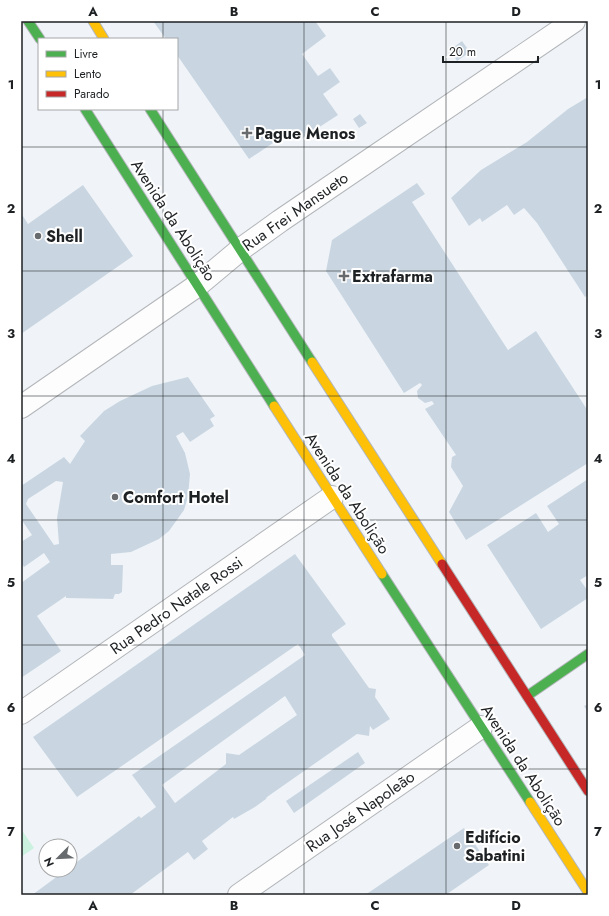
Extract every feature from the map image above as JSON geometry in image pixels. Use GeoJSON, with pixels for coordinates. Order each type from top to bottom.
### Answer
{"type":"FeatureCollection","features":[{"type":"Feature","properties":{"kind":"main road"},"geometry":{"type":"LineString","coordinates":[[28,21],[39,38]]}},
{"type":"Feature","properties":{"kind":"main road"},"geometry":{"type":"LineString","coordinates":[[93,21],[103,38]]}},
{"type":"Feature","properties":{"kind":"main road","name":"Avenida da Abolição"},"geometry":{"type":"LineString","coordinates":[[86,110],[332,497],[588,892]]}},
{"type":"Feature","properties":{"kind":"main road"},"geometry":{"type":"LineString","coordinates":[[151,110],[241,248],[588,791]]}},
{"type":"Feature","properties":{"kind":"main road"},"geometry":{"type":"LineString","coordinates":[[527,696],[588,654]]}},
{"type":"Feature","properties":{"kind":"street","name":"Rua Frei Mansueto"},"geometry":{"type":"LineString","coordinates":[[21,407],[198,285],[241,248],[574,21]]}},
{"type":"Feature","properties":{"kind":"street","name":"Rua Pedro Natale Rossi"},"geometry":{"type":"LineString","coordinates":[[21,713],[332,497]]}},
{"type":"Feature","properties":{"kind":"street","name":"Rua José Napoleão"},"geometry":{"type":"LineString","coordinates":[[239,895],[481,727]]}},
{"type":"Feature","properties":{"kind":"green space"},"geometry":{"type":"Polygon","coordinates":[[[21,829],[34,848],[21,857],[21,829]]]}},
{"type":"Feature","properties":{"kind":"building"},"geometry":{"type":"Polygon","coordinates":[[[153,21],[315,21],[326,36],[302,54],[318,76],[330,68],[340,82],[323,94],[338,115],[301,139],[294,129],[249,159],[178,56],[178,38],[165,38],[153,21]]]}},
{"type":"Feature","properties":{"kind":"building"},"geometry":{"type":"Polygon","coordinates":[[[462,41],[470,52],[457,61],[450,50],[462,41]]]}},
{"type":"Feature","properties":{"kind":"building"},"geometry":{"type":"Polygon","coordinates":[[[588,97],[588,295],[585,297],[537,223],[524,208],[514,215],[507,205],[482,222],[480,218],[469,226],[451,198],[481,170],[527,142],[568,109],[588,97]]]}},
{"type":"Feature","properties":{"kind":"building"},"geometry":{"type":"Polygon","coordinates":[[[360,114],[367,123],[359,128],[353,119],[360,114]]]}},
{"type":"Feature","properties":{"kind":"building"},"geometry":{"type":"Polygon","coordinates":[[[417,183],[425,194],[412,202],[508,350],[536,331],[588,411],[588,463],[466,540],[449,512],[463,486],[451,467],[452,457],[456,455],[425,409],[434,404],[432,401],[425,403],[418,398],[417,391],[422,385],[420,383],[404,393],[326,271],[332,240],[417,183]]]}},
{"type":"Feature","properties":{"kind":"building"},"geometry":{"type":"Polygon","coordinates":[[[83,185],[133,256],[21,334],[21,213],[28,224],[83,185]]]}},
{"type":"Feature","properties":{"kind":"building"},"geometry":{"type":"Polygon","coordinates":[[[188,377],[215,416],[210,419],[214,426],[190,442],[183,432],[176,436],[185,453],[190,474],[188,497],[184,510],[169,531],[159,539],[131,552],[111,554],[111,565],[123,565],[122,592],[115,594],[113,599],[66,598],[66,596],[37,616],[61,651],[21,678],[21,583],[50,562],[44,553],[24,567],[21,563],[21,542],[32,535],[21,519],[21,486],[64,457],[70,464],[85,441],[80,436],[104,411],[120,401],[152,386],[188,377]],[[56,481],[28,499],[26,504],[54,545],[59,544],[57,518],[63,482],[56,481]]]}},
{"type":"Feature","properties":{"kind":"building"},"geometry":{"type":"Polygon","coordinates":[[[588,479],[588,575],[580,580],[588,591],[588,598],[541,629],[487,545],[536,513],[548,532],[559,524],[547,506],[588,479]]]}},
{"type":"Feature","properties":{"kind":"building"},"geometry":{"type":"Polygon","coordinates":[[[295,554],[346,624],[332,634],[332,636],[369,688],[376,689],[375,697],[390,719],[373,730],[370,726],[369,736],[357,734],[255,807],[234,819],[233,817],[202,841],[208,849],[194,860],[188,852],[130,895],[32,895],[55,878],[78,878],[78,861],[139,816],[141,818],[156,807],[132,775],[305,655],[298,644],[77,797],[33,737],[295,554]],[[285,696],[162,785],[175,803],[226,764],[226,753],[239,755],[297,715],[285,696]]]}},
{"type":"Feature","properties":{"kind":"building"},"geometry":{"type":"Polygon","coordinates":[[[588,704],[588,712],[584,706],[588,704]]]}},
{"type":"Feature","properties":{"kind":"building"},"geometry":{"type":"Polygon","coordinates":[[[358,752],[365,763],[294,813],[286,801],[358,752]]]}},
{"type":"Feature","properties":{"kind":"building","name":"Edifício Sabatini"},"geometry":{"type":"Polygon","coordinates":[[[464,828],[489,865],[447,894],[448,895],[365,895],[464,828]]]}},
{"type":"Feature","properties":{"kind":"traffic: fast"},"geometry":{"type":"LineString","coordinates":[[28,21],[39,38]]}},
{"type":"Feature","properties":{"kind":"traffic: fast"},"geometry":{"type":"LineString","coordinates":[[86,110],[274,406]]}},
{"type":"Feature","properties":{"kind":"traffic: fast"},"geometry":{"type":"LineString","coordinates":[[151,110],[312,362]]}},
{"type":"Feature","properties":{"kind":"traffic: fast"},"geometry":{"type":"LineString","coordinates":[[382,574],[530,802]]}},
{"type":"Feature","properties":{"kind":"traffic: fast"},"geometry":{"type":"LineString","coordinates":[[527,696],[588,654]]}},
{"type":"Feature","properties":{"kind":"traffic: slow"},"geometry":{"type":"LineString","coordinates":[[93,21],[103,38]]}},
{"type":"Feature","properties":{"kind":"traffic: slow"},"geometry":{"type":"LineString","coordinates":[[312,362],[442,564]]}},
{"type":"Feature","properties":{"kind":"traffic: slow"},"geometry":{"type":"LineString","coordinates":[[274,406],[382,574]]}},
{"type":"Feature","properties":{"kind":"traffic: slow"},"geometry":{"type":"LineString","coordinates":[[530,802],[588,892]]}},
{"type":"Feature","properties":{"kind":"traffic: jam"},"geometry":{"type":"LineString","coordinates":[[442,564],[588,791]]}},
{"type":"Feature","properties":{"kind":"place","name":"Pague Menos"},"geometry":{"type":"Point","coordinates":[247,133]}},
{"type":"Feature","properties":{"kind":"place","name":"Shell"},"geometry":{"type":"Point","coordinates":[38,236]}},
{"type":"Feature","properties":{"kind":"place","name":"Extrafarma"},"geometry":{"type":"Point","coordinates":[344,276]}},
{"type":"Feature","properties":{"kind":"place","name":"Comfort Hotel"},"geometry":{"type":"Point","coordinates":[115,497]}},
{"type":"Feature","properties":{"kind":"place","name":"Edifício Sabatini"},"geometry":{"type":"Point","coordinates":[457,846]}}]}
